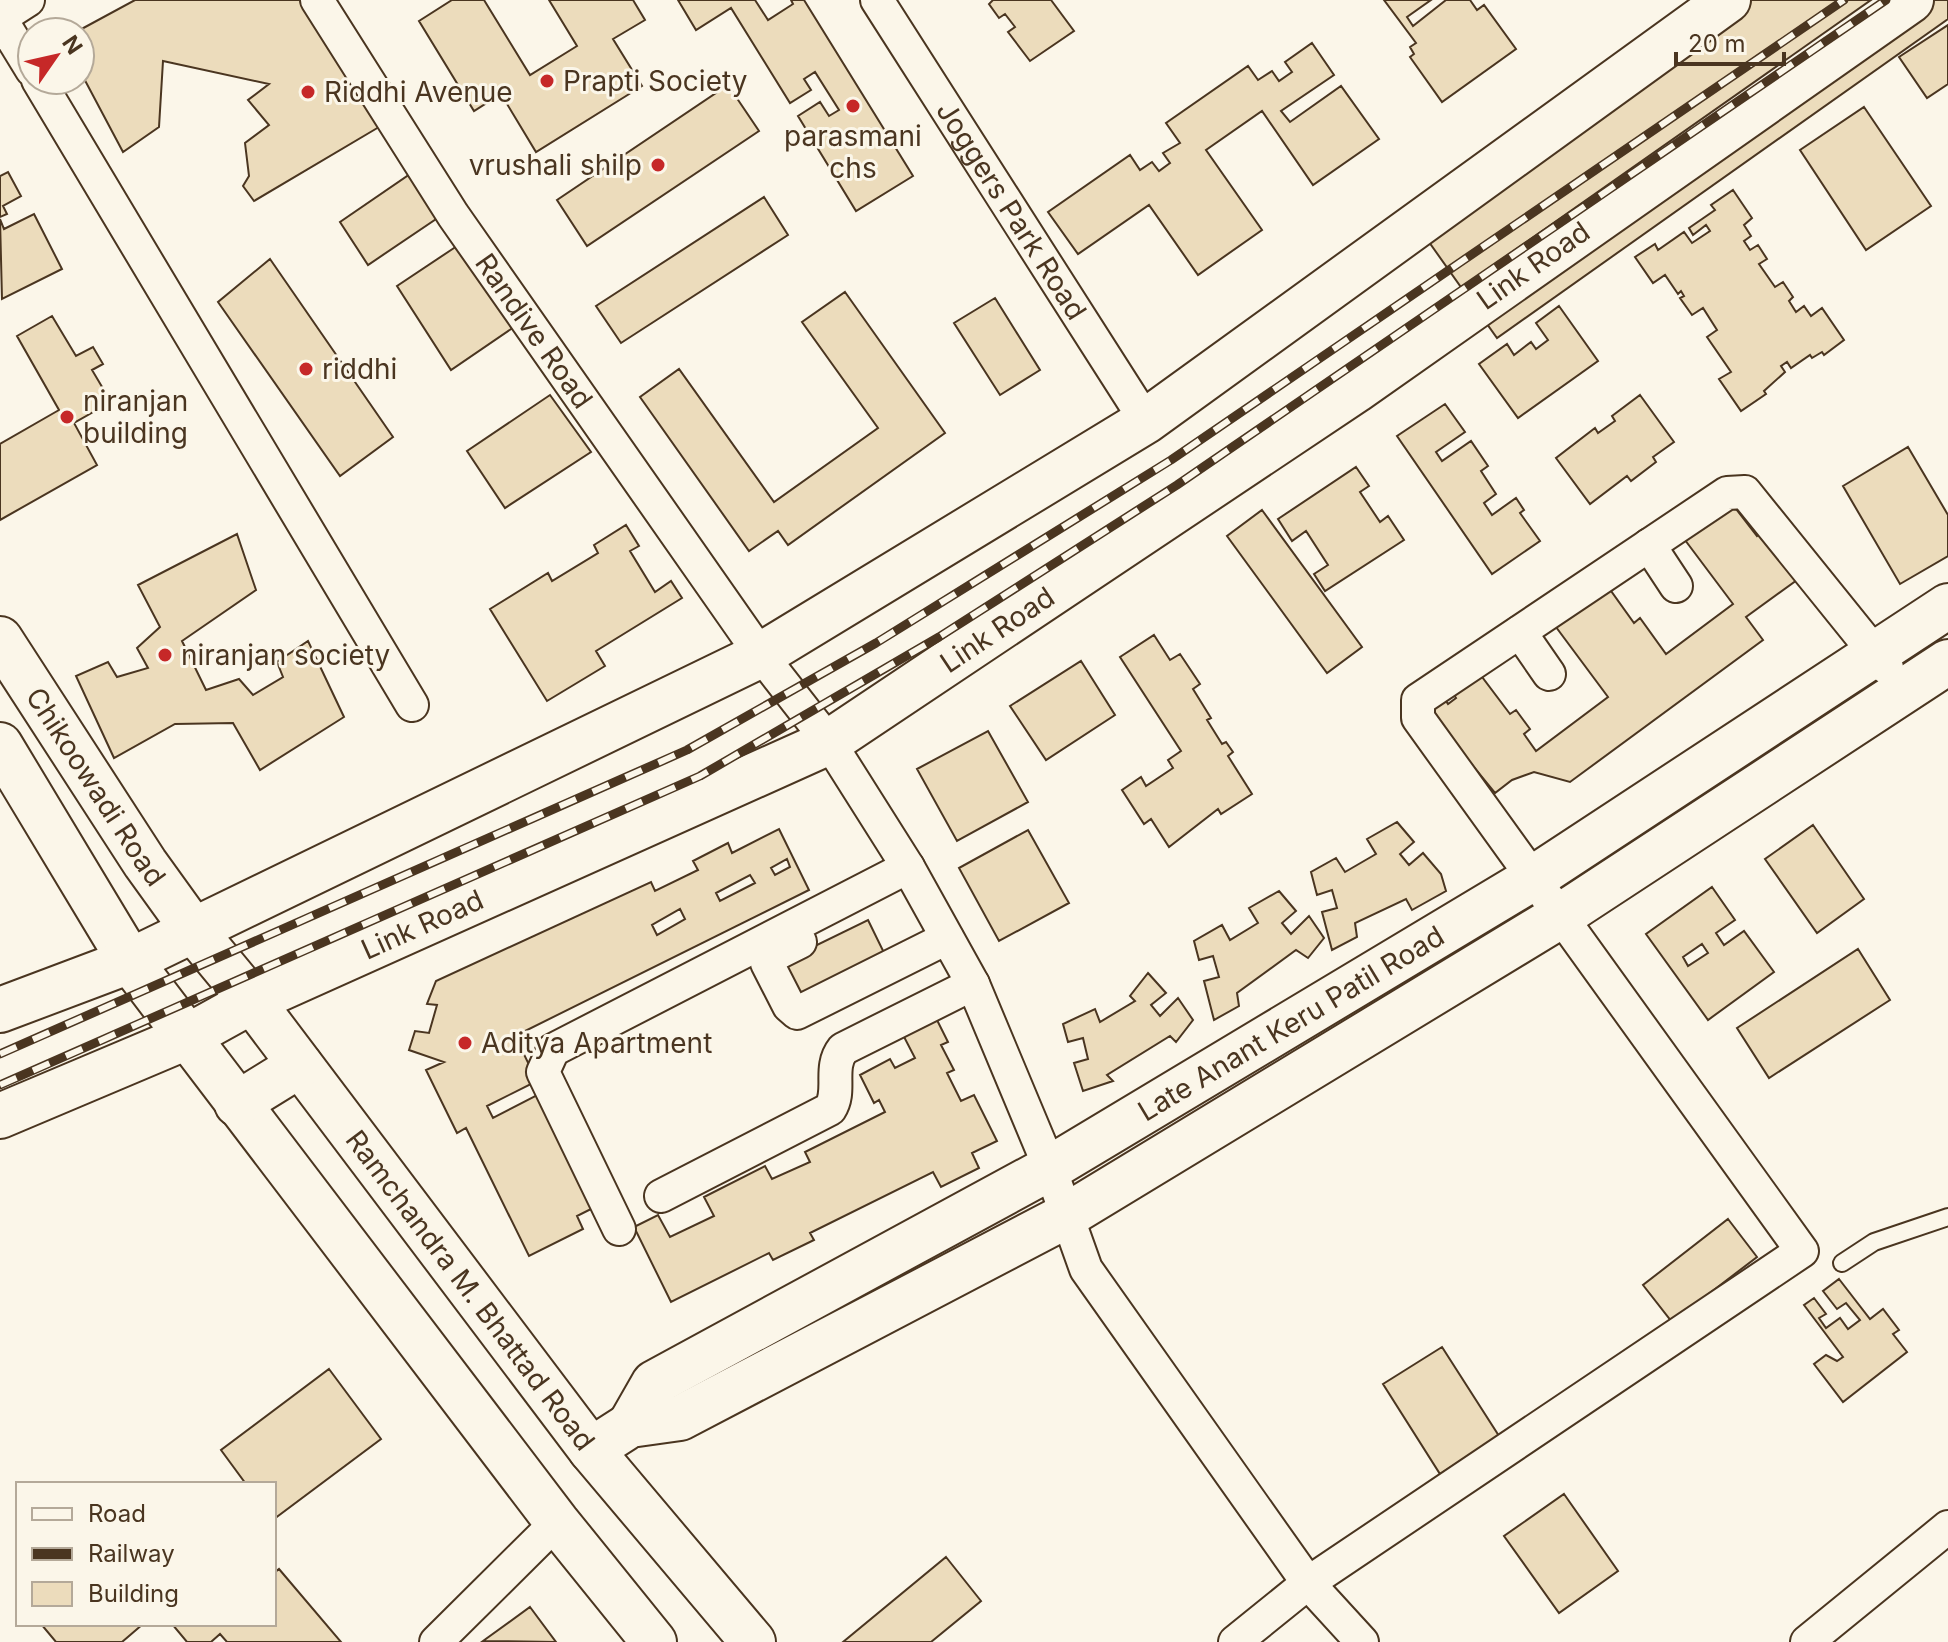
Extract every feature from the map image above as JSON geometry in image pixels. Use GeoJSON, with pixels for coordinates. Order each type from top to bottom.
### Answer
{"type":"FeatureCollection","features":[{"type":"Feature","properties":{"kind":"main road"},"geometry":{"type":"LineString","coordinates":[[0,1010],[130,961],[761,655],[1146,421],[1728,0]]}},
{"type":"Feature","properties":{"kind":"main road","name":"Link Road"},"geometry":{"type":"LineString","coordinates":[[0,1116],[187,1037],[252,1001],[829,742],[1356,390],[1911,0]]}},
{"type":"Feature","properties":{"kind":"main road","name":"Late Anant Keru Patil Road"},"geometry":{"type":"LineString","coordinates":[[630,1425],[654,1383],[1050,1168],[1535,877],[1948,606]]}},
{"type":"Feature","properties":{"kind":"main road","name":"Chikoowadi Road"},"geometry":{"type":"LineString","coordinates":[[0,639],[194,931]]}},
{"type":"Feature","properties":{"kind":"main road","name":"Late Anant Keru Patil Road"},"geometry":{"type":"LineString","coordinates":[[591,1450],[630,1425],[680,1418],[1066,1216],[1562,915],[1948,662]]}},
{"type":"Feature","properties":{"kind":"main road","name":"Chikoowadi Road"},"geometry":{"type":"LineString","coordinates":[[0,745],[130,961]]}},
{"type":"Feature","properties":{"kind":"main road","name":"Ramchandra M. Bhattad Road"},"geometry":{"type":"LineString","coordinates":[[194,931],[252,1001],[591,1450],[753,1642]]}},
{"type":"Feature","properties":{"kind":"main road"},"geometry":{"type":"LineString","coordinates":[[130,961],[557,1522],[654,1642]]}},
{"type":"Feature","properties":{"kind":"main road"},"geometry":{"type":"LineString","coordinates":[[237,1104],[300,1065]]}},
{"type":"Feature","properties":{"kind":"street"},"geometry":{"type":"LineString","coordinates":[[16,44],[0,18],[28,0]]}},
{"type":"Feature","properties":{"kind":"street","name":"Randive Road"},"geometry":{"type":"LineString","coordinates":[[317,0],[453,215],[761,655],[829,742],[913,876],[973,984],[1050,1168],[1086,1269],[1308,1583],[1362,1642]]}},
{"type":"Feature","properties":{"kind":"street","name":"Joggers Park Road"},"geometry":{"type":"LineString","coordinates":[[877,0],[1146,421]]}},
{"type":"Feature","properties":{"kind":"street"},"geometry":{"type":"LineString","coordinates":[[48,96],[412,705]]}},
{"type":"Feature","properties":{"kind":"street"},"geometry":{"type":"LineString","coordinates":[[1235,1642],[1308,1583],[1802,1251],[1418,718],[1418,700],[1727,493],[1745,492],[1903,689]]}},
{"type":"Feature","properties":{"kind":"street"},"geometry":{"type":"LineString","coordinates":[[1649,545],[1676,586]]}},
{"type":"Feature","properties":{"kind":"street"},"geometry":{"type":"LineString","coordinates":[[1520,632],[1549,674]]}},
{"type":"Feature","properties":{"kind":"street"},"geometry":{"type":"LineString","coordinates":[[913,876],[774,955],[767,963],[789,1006],[797,1013],[947,938]]}},
{"type":"Feature","properties":{"kind":"street"},"geometry":{"type":"LineString","coordinates":[[619,1229],[543,1072],[547,1057],[553,1050],[913,876]]}},
{"type":"Feature","properties":{"kind":"street"},"geometry":{"type":"LineString","coordinates":[[661,1196],[830,1109],[836,1101],[836,1058],[843,1049],[973,984]]}},
{"type":"Feature","properties":{"kind":"street"},"geometry":{"type":"LineString","coordinates":[[436,1642],[557,1522]]}},
{"type":"Feature","properties":{"kind":"street"},"geometry":{"type":"LineString","coordinates":[[1807,1642],[1948,1527]]}},
{"type":"Feature","properties":{"kind":"lane"},"geometry":{"type":"LineString","coordinates":[[1842,1263],[1874,1242],[1948,1217]]}},
{"type":"Feature","properties":{"kind":"building","name":"Riddhi Avenue"},"geometry":{"type":"Polygon","coordinates":[[[135,0],[303,0],[379,127],[254,201],[243,186],[249,176],[245,143],[269,125],[248,100],[269,84],[163,61],[159,127],[123,152],[93,96],[96,96],[96,21],[135,0]]]}},
{"type":"Feature","properties":{"kind":"building","name":"Prapti Society"},"geometry":{"type":"Polygon","coordinates":[[[452,0],[484,0],[530,75],[577,46],[549,0],[633,0],[645,20],[613,39],[642,86],[536,152],[501,94],[474,111],[419,21],[452,0]]]}},
{"type":"Feature","properties":{"kind":"building","name":"parasmani chs"},"geometry":{"type":"Polygon","coordinates":[[[678,0],[755,0],[768,20],[793,4],[791,0],[804,0],[913,176],[856,211],[798,116],[820,102],[829,116],[839,110],[815,72],[804,79],[811,90],[790,103],[731,8],[696,30],[678,0]]]}},
{"type":"Feature","properties":{"kind":"building"},"geometry":{"type":"Polygon","coordinates":[[[993,0],[1051,0],[1074,31],[1030,61],[1008,32],[1015,27],[1005,14],[999,18],[989,4],[993,0]]]}},
{"type":"Feature","properties":{"kind":"building"},"geometry":{"type":"Polygon","coordinates":[[[1384,0],[1431,0],[1407,17],[1413,26],[1446,0],[1470,0],[1477,10],[1484,5],[1516,49],[1442,102],[1410,57],[1414,54],[1410,47],[1416,43],[1384,0]]]}},
{"type":"Feature","properties":{"kind":"building"},"geometry":{"type":"Polygon","coordinates":[[[1707,0],[1948,0],[1948,19],[1497,338],[1407,211],[1707,0]]]}},
{"type":"Feature","properties":{"kind":"building"},"geometry":{"type":"Polygon","coordinates":[[[1948,25],[1948,84],[1927,98],[1899,57],[1948,25]]]}},
{"type":"Feature","properties":{"kind":"building"},"geometry":{"type":"Polygon","coordinates":[[[1312,43],[1334,75],[1281,111],[1290,122],[1341,86],[1379,139],[1313,185],[1262,111],[1206,150],[1262,230],[1198,275],[1149,205],[1078,254],[1048,212],[1130,155],[1140,170],[1152,162],[1159,171],[1170,163],[1163,153],[1180,143],[1166,123],[1248,66],[1258,80],[1272,71],[1279,81],[1292,72],[1285,62],[1312,43]]]}},
{"type":"Feature","properties":{"kind":"building","name":"vrushali shilp"},"geometry":{"type":"Polygon","coordinates":[[[728,85],[759,131],[587,246],[557,200],[728,85]]]}},
{"type":"Feature","properties":{"kind":"building"},"geometry":{"type":"Polygon","coordinates":[[[1864,107],[1931,206],[1866,250],[1800,150],[1864,107]]]}},
{"type":"Feature","properties":{"kind":"building"},"geometry":{"type":"Polygon","coordinates":[[[416,170],[445,213],[368,265],[340,222],[416,170]]]}},
{"type":"Feature","properties":{"kind":"building"},"geometry":{"type":"Polygon","coordinates":[[[8,172],[21,196],[3,206],[7,214],[0,217],[0,176],[8,172]]]}},
{"type":"Feature","properties":{"kind":"building"},"geometry":{"type":"Polygon","coordinates":[[[1733,190],[1752,218],[1744,225],[1751,236],[1744,241],[1750,250],[1758,245],[1767,259],[1759,264],[1775,287],[1783,282],[1793,297],[1789,301],[1796,312],[1804,306],[1811,316],[1822,308],[1844,340],[1824,355],[1822,352],[1812,358],[1810,355],[1791,368],[1787,362],[1781,366],[1785,372],[1764,391],[1766,394],[1741,411],[1719,379],[1731,372],[1707,337],[1717,330],[1703,308],[1692,315],[1680,298],[1684,296],[1681,291],[1678,294],[1665,275],[1653,283],[1635,257],[1655,244],[1658,250],[1684,232],[1692,243],[1710,231],[1706,225],[1693,235],[1689,228],[1715,210],[1711,205],[1733,190]]]}},
{"type":"Feature","properties":{"kind":"building","name":"vrushali shilp"},"geometry":{"type":"Polygon","coordinates":[[[764,197],[788,235],[621,343],[596,306],[764,197]]]}},
{"type":"Feature","properties":{"kind":"building"},"geometry":{"type":"Polygon","coordinates":[[[34,214],[62,269],[2,299],[0,219],[4,229],[34,214]]]}},
{"type":"Feature","properties":{"kind":"building"},"geometry":{"type":"Polygon","coordinates":[[[457,246],[514,327],[451,370],[397,286],[457,246]]]}},
{"type":"Feature","properties":{"kind":"building","name":"riddhi"},"geometry":{"type":"Polygon","coordinates":[[[270,259],[393,437],[340,476],[218,302],[270,259]]]}},
{"type":"Feature","properties":{"kind":"building"},"geometry":{"type":"Polygon","coordinates":[[[845,292],[945,433],[788,545],[778,531],[749,551],[640,397],[679,369],[774,502],[878,428],[802,322],[845,292]]]}},
{"type":"Feature","properties":{"kind":"building"},"geometry":{"type":"Polygon","coordinates":[[[995,298],[1040,370],[1000,395],[954,323],[995,298]]]}},
{"type":"Feature","properties":{"kind":"building"},"geometry":{"type":"Polygon","coordinates":[[[1559,306],[1598,361],[1518,418],[1479,364],[1507,344],[1514,355],[1531,342],[1536,349],[1548,340],[1536,323],[1559,306]]]}},
{"type":"Feature","properties":{"kind":"building","name":"niranjan building"},"geometry":{"type":"Polygon","coordinates":[[[52,316],[76,356],[93,347],[103,364],[92,370],[111,402],[74,423],[97,465],[0,520],[0,444],[59,410],[17,336],[52,316]]]}},
{"type":"Feature","properties":{"kind":"building"},"geometry":{"type":"Polygon","coordinates":[[[550,395],[591,452],[505,508],[467,451],[550,395]]]}},
{"type":"Feature","properties":{"kind":"building"},"geometry":{"type":"Polygon","coordinates":[[[1640,395],[1674,442],[1653,457],[1656,462],[1631,481],[1627,476],[1590,504],[1556,458],[1595,428],[1598,433],[1615,421],[1612,416],[1640,395]]]}},
{"type":"Feature","properties":{"kind":"building"},"geometry":{"type":"Polygon","coordinates":[[[1445,404],[1465,432],[1436,452],[1442,461],[1471,441],[1488,466],[1481,471],[1496,494],[1484,503],[1492,515],[1516,498],[1524,510],[1520,513],[1540,541],[1492,574],[1397,436],[1445,404]]]}},
{"type":"Feature","properties":{"kind":"building"},"geometry":{"type":"Polygon","coordinates":[[[1908,447],[1948,515],[1948,556],[1900,584],[1843,486],[1908,447]]]}},
{"type":"Feature","properties":{"kind":"building"},"geometry":{"type":"Polygon","coordinates":[[[1356,467],[1369,486],[1360,492],[1380,522],[1388,516],[1404,540],[1325,591],[1314,574],[1328,565],[1306,531],[1292,541],[1278,519],[1356,467]]]}},
{"type":"Feature","properties":{"kind":"building"},"geometry":{"type":"Polygon","coordinates":[[[1733,505],[1757,536],[1762,532],[1797,580],[1746,617],[1763,640],[1570,782],[1534,772],[1512,780],[1495,793],[1425,707],[1442,695],[1448,704],[1456,698],[1450,689],[1476,669],[1510,714],[1516,710],[1530,729],[1524,734],[1536,751],[1608,697],[1553,623],[1606,584],[1634,623],[1640,618],[1666,654],[1733,604],[1685,540],[1733,505]]]}},
{"type":"Feature","properties":{"kind":"building"},"geometry":{"type":"Polygon","coordinates":[[[1262,510],[1362,647],[1327,673],[1227,536],[1262,510]]]}},
{"type":"Feature","properties":{"kind":"building"},"geometry":{"type":"Polygon","coordinates":[[[626,525],[639,546],[630,551],[655,592],[671,581],[682,598],[596,651],[605,666],[547,701],[490,609],[548,573],[552,581],[598,553],[594,545],[626,525]]]}},
{"type":"Feature","properties":{"kind":"building","name":"niranjan society"},"geometry":{"type":"Polygon","coordinates":[[[237,534],[256,590],[182,641],[206,690],[239,679],[253,695],[283,677],[277,662],[308,641],[344,717],[260,770],[233,723],[175,724],[114,758],[76,676],[108,662],[117,677],[148,668],[137,648],[160,627],[138,585],[237,534]]]}},
{"type":"Feature","properties":{"kind":"building"},"geometry":{"type":"Polygon","coordinates":[[[1154,635],[1170,660],[1180,654],[1200,684],[1193,689],[1211,718],[1207,720],[1222,744],[1226,742],[1233,752],[1228,756],[1252,794],[1221,814],[1218,809],[1169,847],[1151,819],[1144,824],[1122,790],[1141,777],[1146,786],[1173,768],[1168,760],[1181,751],[1120,657],[1154,635]]]}},
{"type":"Feature","properties":{"kind":"building"},"geometry":{"type":"Polygon","coordinates":[[[1081,661],[1115,715],[1046,760],[1010,706],[1081,661]]]}},
{"type":"Feature","properties":{"kind":"building"},"geometry":{"type":"Polygon","coordinates":[[[988,731],[1028,802],[957,841],[917,769],[988,731]]]}},
{"type":"Feature","properties":{"kind":"building"},"geometry":{"type":"Polygon","coordinates":[[[1397,822],[1414,842],[1400,854],[1409,865],[1423,853],[1441,874],[1446,891],[1412,910],[1406,899],[1355,923],[1357,937],[1332,950],[1322,912],[1337,908],[1332,890],[1317,895],[1311,872],[1336,858],[1345,872],[1376,854],[1367,839],[1397,822]]]}},
{"type":"Feature","properties":{"kind":"building"},"geometry":{"type":"Polygon","coordinates":[[[1813,825],[1864,899],[1817,933],[1765,859],[1813,825]]]}},
{"type":"Feature","properties":{"kind":"building","name":"Aditya Apartment"},"geometry":{"type":"Polygon","coordinates":[[[779,829],[809,890],[515,1036],[537,1081],[487,1106],[493,1118],[543,1092],[599,1205],[577,1216],[583,1229],[529,1256],[466,1128],[457,1133],[426,1070],[444,1062],[409,1050],[415,1031],[429,1033],[437,1005],[427,1004],[436,981],[651,882],[655,891],[698,870],[693,861],[728,843],[732,853],[779,829]],[[787,859],[771,868],[775,875],[790,867],[787,859]],[[750,875],[716,893],[720,901],[755,883],[750,875]],[[680,909],[652,925],[657,935],[685,919],[680,909]]]}},
{"type":"Feature","properties":{"kind":"building"},"geometry":{"type":"Polygon","coordinates":[[[1028,830],[1069,903],[999,941],[959,868],[1028,830]]]}},
{"type":"Feature","properties":{"kind":"building"},"geometry":{"type":"Polygon","coordinates":[[[1712,887],[1735,920],[1716,933],[1724,945],[1744,931],[1774,972],[1708,1020],[1646,934],[1712,887]],[[1702,944],[1683,957],[1688,966],[1708,953],[1702,944]]]}},
{"type":"Feature","properties":{"kind":"building"},"geometry":{"type":"Polygon","coordinates":[[[1279,891],[1296,911],[1282,923],[1291,934],[1309,916],[1324,938],[1308,958],[1296,950],[1237,993],[1239,1006],[1214,1020],[1204,981],[1219,977],[1213,956],[1199,960],[1194,941],[1222,925],[1230,940],[1258,923],[1249,908],[1279,891]]]}},
{"type":"Feature","properties":{"kind":"building"},"geometry":{"type":"Polygon","coordinates":[[[868,920],[890,965],[801,1009],[778,964],[868,920]]]}},
{"type":"Feature","properties":{"kind":"building"},"geometry":{"type":"Polygon","coordinates":[[[1858,949],[1890,1000],[1769,1078],[1737,1028],[1858,949]]]}},
{"type":"Feature","properties":{"kind":"building"},"geometry":{"type":"Polygon","coordinates":[[[1148,973],[1166,993],[1151,1005],[1160,1016],[1178,998],[1193,1020],[1176,1042],[1170,1036],[1107,1075],[1113,1081],[1083,1091],[1074,1063],[1088,1059],[1083,1038],[1068,1042],[1063,1024],[1095,1009],[1100,1022],[1135,1001],[1130,996],[1148,973]]]}},
{"type":"Feature","properties":{"kind":"building"},"geometry":{"type":"Polygon","coordinates":[[[935,1016],[948,1042],[941,1045],[954,1070],[947,1073],[961,1101],[974,1095],[997,1141],[972,1153],[979,1168],[941,1187],[933,1172],[810,1233],[814,1240],[773,1260],[769,1253],[671,1302],[634,1227],[658,1215],[670,1237],[714,1216],[704,1197],[765,1166],[772,1179],[810,1162],[805,1152],[885,1112],[879,1100],[874,1103],[860,1075],[890,1059],[895,1068],[915,1058],[902,1033],[935,1016]]]}},
{"type":"Feature","properties":{"kind":"building"},"geometry":{"type":"Polygon","coordinates":[[[1728,1219],[1757,1257],[1672,1322],[1643,1285],[1728,1219]]]}},
{"type":"Feature","properties":{"kind":"building"},"geometry":{"type":"Polygon","coordinates":[[[1839,1279],[1870,1319],[1883,1309],[1899,1330],[1893,1334],[1907,1352],[1843,1402],[1814,1364],[1826,1355],[1837,1361],[1843,1357],[1804,1305],[1814,1298],[1826,1314],[1819,1318],[1826,1328],[1840,1318],[1848,1329],[1860,1320],[1846,1303],[1837,1309],[1823,1291],[1839,1279]]]}},
{"type":"Feature","properties":{"kind":"building"},"geometry":{"type":"Polygon","coordinates":[[[1442,1347],[1499,1436],[1440,1474],[1383,1384],[1442,1347]]]}},
{"type":"Feature","properties":{"kind":"building"},"geometry":{"type":"Polygon","coordinates":[[[329,1369],[381,1439],[276,1518],[276,1482],[245,1482],[221,1450],[329,1369]]]}},
{"type":"Feature","properties":{"kind":"building"},"geometry":{"type":"Polygon","coordinates":[[[1564,1494],[1618,1571],[1559,1613],[1504,1536],[1564,1494]]]}},
{"type":"Feature","properties":{"kind":"building"},"geometry":{"type":"Polygon","coordinates":[[[946,1557],[981,1601],[931,1642],[843,1642],[946,1557]]]}},
{"type":"Feature","properties":{"kind":"building"},"geometry":{"type":"Polygon","coordinates":[[[279,1569],[341,1642],[227,1642],[220,1634],[211,1642],[187,1642],[174,1626],[276,1626],[276,1571],[279,1569]]]}},
{"type":"Feature","properties":{"kind":"building"},"geometry":{"type":"Polygon","coordinates":[[[530,1607],[556,1642],[483,1641],[530,1607]]]}},
{"type":"Feature","properties":{"kind":"building"},"geometry":{"type":"Polygon","coordinates":[[[43,1626],[141,1626],[122,1642],[56,1642],[43,1626]]]}},
{"type":"Feature","properties":{"kind":"railway"},"geometry":{"type":"LineString","coordinates":[[0,1054],[687,750],[876,643],[1171,460],[1844,0]]}},
{"type":"Feature","properties":{"kind":"railway"},"geometry":{"type":"LineString","coordinates":[[0,1085],[700,776],[939,637],[1177,485],[1886,0]]}},
{"type":"Feature","properties":{"kind":"place","name":"Prapti Society"},"geometry":{"type":"Point","coordinates":[547,81]}},
{"type":"Feature","properties":{"kind":"place","name":"Riddhi Avenue"},"geometry":{"type":"Point","coordinates":[308,92]}},
{"type":"Feature","properties":{"kind":"place","name":"parasmani chs"},"geometry":{"type":"Point","coordinates":[853,106]}},
{"type":"Feature","properties":{"kind":"place","name":"vrushali shilp"},"geometry":{"type":"Point","coordinates":[658,165]}},
{"type":"Feature","properties":{"kind":"place","name":"riddhi"},"geometry":{"type":"Point","coordinates":[306,369]}},
{"type":"Feature","properties":{"kind":"place","name":"niranjan building"},"geometry":{"type":"Point","coordinates":[67,417]}},
{"type":"Feature","properties":{"kind":"place","name":"niranjan society"},"geometry":{"type":"Point","coordinates":[165,655]}},
{"type":"Feature","properties":{"kind":"place","name":"Aditya Apartment"},"geometry":{"type":"Point","coordinates":[465,1043]}}]}
